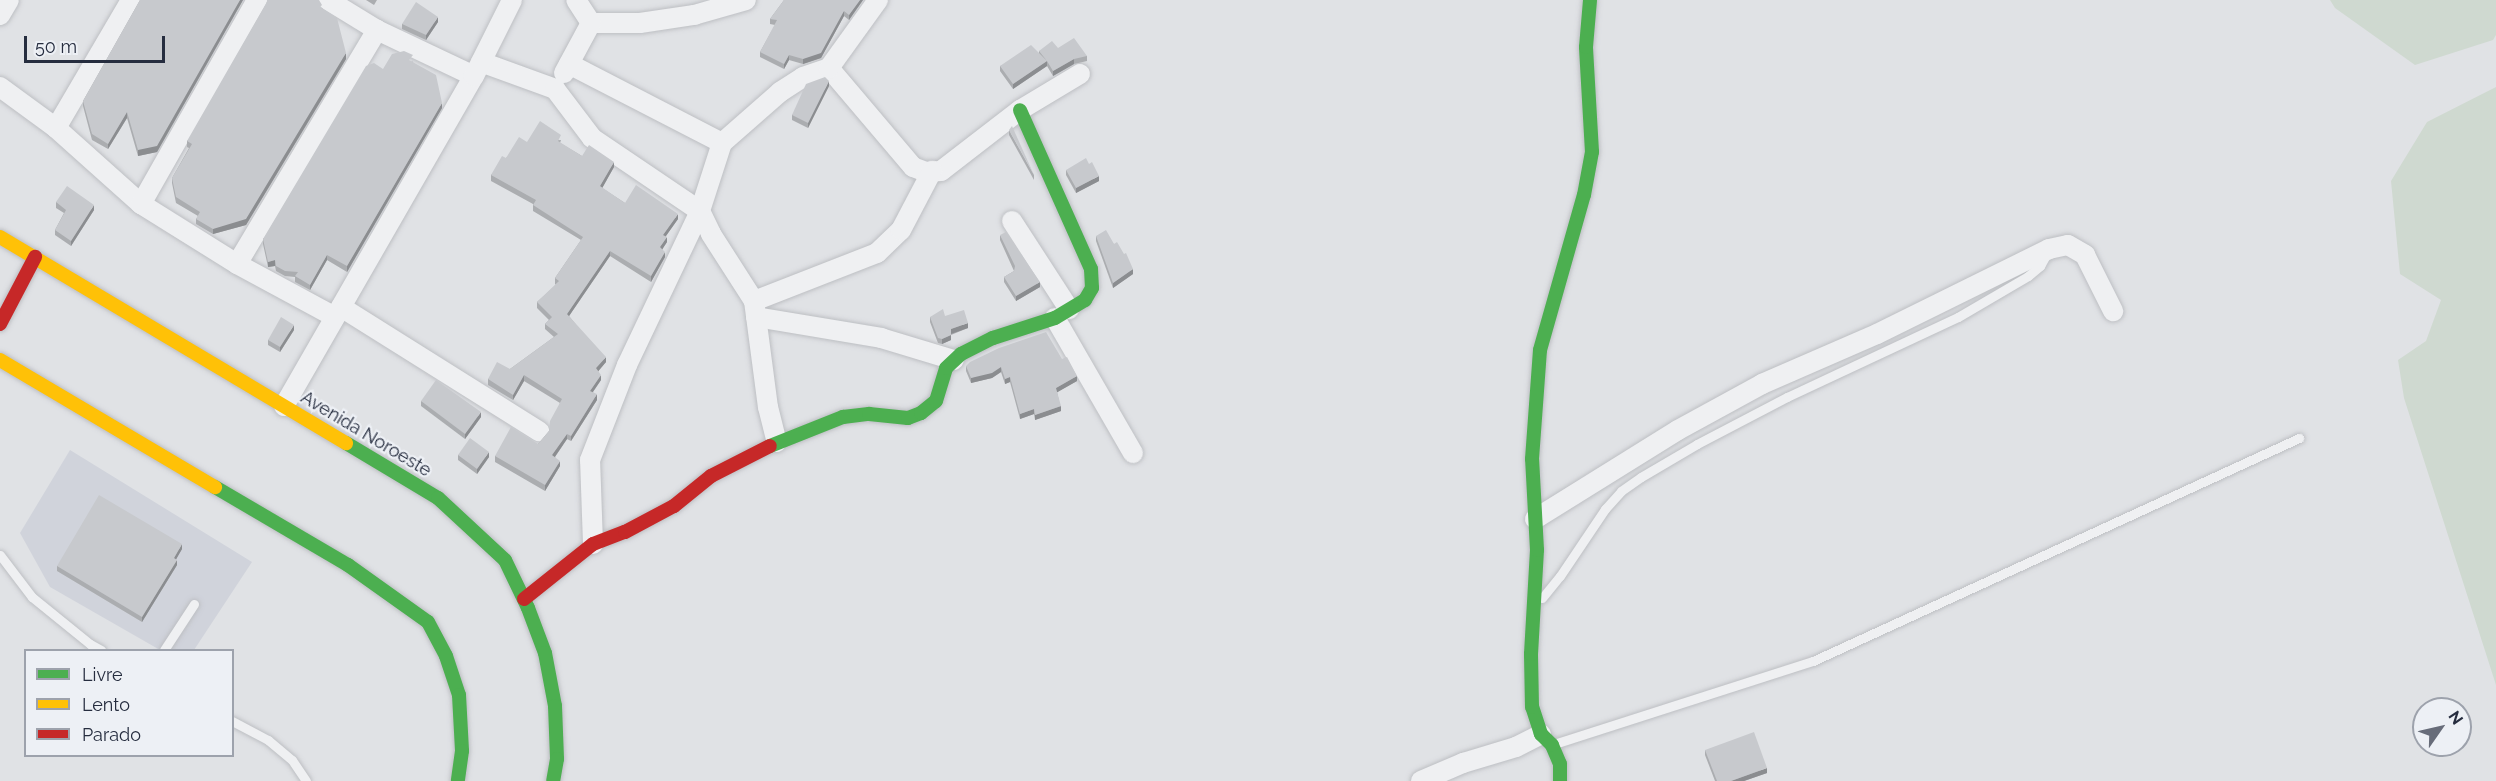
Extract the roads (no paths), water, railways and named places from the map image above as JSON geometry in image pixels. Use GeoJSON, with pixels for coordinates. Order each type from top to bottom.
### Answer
{"type":"FeatureCollection","features":[{"type":"Feature","properties":{"kind":"street"},"geometry":{"type":"LineString","coordinates":[[0,15],[9,0]]}},
{"type":"Feature","properties":{"kind":"street"},"geometry":{"type":"LineString","coordinates":[[56,128],[131,0]]}},
{"type":"Feature","properties":{"kind":"street"},"geometry":{"type":"LineString","coordinates":[[141,204],[257,0]]}},
{"type":"Feature","properties":{"kind":"street"},"geometry":{"type":"LineString","coordinates":[[328,0],[377,30],[478,69],[555,89],[592,138],[700,211],[755,309],[768,406],[777,442]]}},
{"type":"Feature","properties":{"kind":"street"},"geometry":{"type":"LineString","coordinates":[[284,406],[478,69],[512,0]]}},
{"type":"Feature","properties":{"kind":"street"},"geometry":{"type":"LineString","coordinates":[[576,0],[591,23]]}},
{"type":"Feature","properties":{"kind":"street"},"geometry":{"type":"LineString","coordinates":[[591,23],[640,23],[672,18],[746,0]]}},
{"type":"Feature","properties":{"kind":"street"},"geometry":{"type":"LineString","coordinates":[[593,544],[590,459],[627,365],[700,211],[722,143],[780,92],[803,77],[829,68],[878,0]]}},
{"type":"Feature","properties":{"kind":"street"},"geometry":{"type":"LineString","coordinates":[[1560,781],[1560,764],[1532,707],[1531,654],[1538,550],[1532,459],[1540,350],[1584,195],[1592,152],[1586,47],[1590,0]]}},
{"type":"Feature","properties":{"kind":"street"},"geometry":{"type":"LineString","coordinates":[[555,89],[591,23]]}},
{"type":"Feature","properties":{"kind":"street"},"geometry":{"type":"LineString","coordinates":[[237,264],[377,30]]}},
{"type":"Feature","properties":{"kind":"street"},"geometry":{"type":"LineString","coordinates":[[569,64],[722,143]]}},
{"type":"Feature","properties":{"kind":"street"},"geometry":{"type":"LineString","coordinates":[[829,68],[913,167],[926,172],[941,171],[1020,110],[1080,74]]}},
{"type":"Feature","properties":{"kind":"street"},"geometry":{"type":"LineString","coordinates":[[0,87],[56,128],[141,204],[237,264],[338,312],[539,431]]}},
{"type":"Feature","properties":{"kind":"street"},"geometry":{"type":"LineString","coordinates":[[524,599],[593,544],[625,531],[674,506],[711,476],[777,442],[843,417],[870,414],[908,418],[921,413],[936,401],[946,368],[954,360],[993,338],[1062,314],[1085,300],[1092,288],[1091,269],[1020,110]]}},
{"type":"Feature","properties":{"kind":"street"},"geometry":{"type":"LineString","coordinates":[[755,309],[878,253],[901,230],[932,171]]}},
{"type":"Feature","properties":{"kind":"street"},"geometry":{"type":"LineString","coordinates":[[1012,221],[1133,453]]}},
{"type":"Feature","properties":{"kind":"street","name":"Avenida Noroeste"},"geometry":{"type":"LineString","coordinates":[[0,237],[438,498],[505,561],[524,599],[545,653],[555,706],[557,759],[553,781]]}},
{"type":"Feature","properties":{"kind":"street"},"geometry":{"type":"LineString","coordinates":[[1535,519],[1678,430],[1762,384],[1877,334],[2049,249],[2068,245],[2085,255],[2113,310]]}},
{"type":"Feature","properties":{"kind":"street"},"geometry":{"type":"LineString","coordinates":[[0,324],[35,257]]}},
{"type":"Feature","properties":{"kind":"street"},"geometry":{"type":"LineString","coordinates":[[755,309],[881,338],[954,360]]}},
{"type":"Feature","properties":{"kind":"street"},"geometry":{"type":"LineString","coordinates":[[0,360],[348,565],[428,622],[446,656],[459,695],[462,751],[458,781]]}},
{"type":"Feature","properties":{"kind":"street"},"geometry":{"type":"LineString","coordinates":[[1421,781],[1463,764],[1547,739]]}},
{"type":"Feature","properties":{"kind":"lane"},"geometry":{"type":"LineString","coordinates":[[1535,607],[1560,576],[1605,509],[1621,491],[1697,444],[1787,397],[1958,317],[2028,276],[2040,266],[2049,249]]}},
{"type":"Feature","properties":{"kind":"lane"},"geometry":{"type":"LineString","coordinates":[[1547,739],[1813,661],[2299,438]]}},
{"type":"Feature","properties":{"kind":"lane"},"geometry":{"type":"LineString","coordinates":[[0,555],[32,597],[88,647]]}},
{"type":"Feature","properties":{"kind":"lane"},"geometry":{"type":"LineString","coordinates":[[166,649],[194,604]]}},
{"type":"Feature","properties":{"kind":"lane"},"geometry":{"type":"LineString","coordinates":[[234,722],[268,740],[292,760],[306,781]]}}]}
